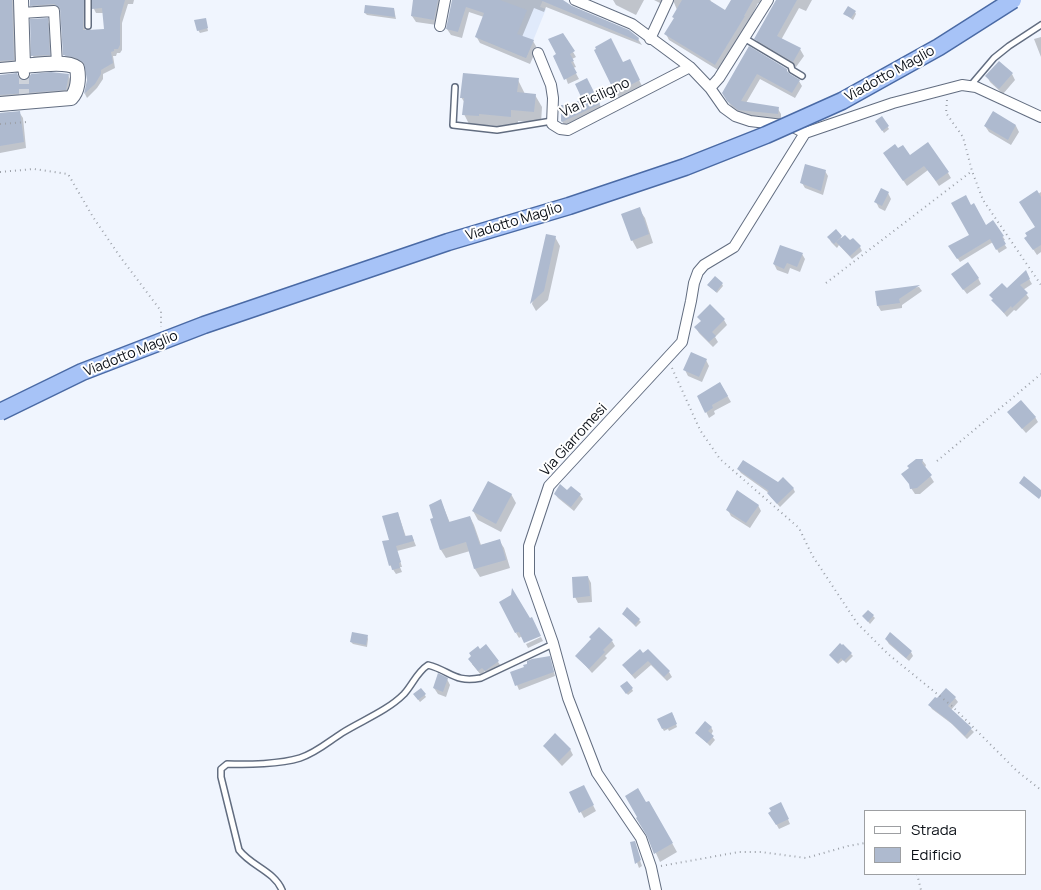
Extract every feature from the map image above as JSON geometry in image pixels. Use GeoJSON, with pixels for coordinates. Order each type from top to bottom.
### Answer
{"type":"FeatureCollection","features":[{"type":"Feature","properties":{"kind":"main road","name":"Viadotto Maglio"},"geometry":{"type":"LineString","coordinates":[[0,412],[82,372],[204,325],[448,242],[596,197],[684,167],[766,135],[842,101],[939,47],[1013,0]]}},
{"type":"Feature","properties":{"kind":"main road"},"geometry":{"type":"LineString","coordinates":[[0,104],[24,100],[63,100],[71,98],[79,76],[76,66],[73,65],[57,64],[23,70],[21,6]]}},
{"type":"Feature","properties":{"kind":"street"},"geometry":{"type":"LineString","coordinates":[[440,26],[445,0]]}},
{"type":"Feature","properties":{"kind":"street"},"geometry":{"type":"LineString","coordinates":[[575,0],[632,24],[690,67],[710,88],[724,108],[735,116],[750,121],[791,126],[805,134],[893,103],[962,85],[971,86],[1041,116]]}},
{"type":"Feature","properties":{"kind":"street"},"geometry":{"type":"LineString","coordinates":[[650,39],[668,0]]}},
{"type":"Feature","properties":{"kind":"street"},"geometry":{"type":"LineString","coordinates":[[710,88],[719,78],[768,0]]}},
{"type":"Feature","properties":{"kind":"street"},"geometry":{"type":"LineString","coordinates":[[21,6],[54,11],[57,64]]}},
{"type":"Feature","properties":{"kind":"street","name":"Via Ficiligno"},"geometry":{"type":"LineString","coordinates":[[538,53],[551,85],[553,98],[552,121],[555,128],[568,130],[690,67]]}},
{"type":"Feature","properties":{"kind":"street"},"geometry":{"type":"LineString","coordinates":[[0,68],[23,70]]}},
{"type":"Feature","properties":{"kind":"street","name":"Via Giarromesi"},"geometry":{"type":"LineString","coordinates":[[656,890],[651,867],[641,838],[597,773],[568,698],[553,643],[529,575],[529,546],[549,486],[682,342],[692,301],[694,282],[698,272],[704,265],[734,247],[805,134]]}},
{"type":"Feature","properties":{"kind":"lane"},"geometry":{"type":"LineString","coordinates":[[88,0],[88,26]]}},
{"type":"Feature","properties":{"kind":"lane"},"geometry":{"type":"LineString","coordinates":[[971,86],[994,58],[1008,46],[1041,25]]}},
{"type":"Feature","properties":{"kind":"lane"},"geometry":{"type":"LineString","coordinates":[[744,38],[791,66],[792,70],[802,76]]}},
{"type":"Feature","properties":{"kind":"lane"},"geometry":{"type":"LineString","coordinates":[[455,86],[453,125],[497,130],[552,121]]}},
{"type":"Feature","properties":{"kind":"lane"},"geometry":{"type":"LineString","coordinates":[[282,890],[277,880],[244,856],[239,850],[221,777],[221,769],[227,764],[280,761],[298,758],[314,752],[342,733],[382,711],[403,694],[421,670],[428,665],[437,667],[459,679],[481,678],[553,643]]}},
{"type":"Feature","properties":{"kind":"path"},"geometry":{"type":"LineString","coordinates":[[949,88],[946,112],[963,137],[972,171],[987,207],[1041,286]]}},
{"type":"Feature","properties":{"kind":"path"},"geometry":{"type":"LineString","coordinates":[[0,124],[27,122]]}},
{"type":"Feature","properties":{"kind":"path"},"geometry":{"type":"LineString","coordinates":[[0,172],[34,169],[68,174],[107,238],[161,311],[161,330]]}},
{"type":"Feature","properties":{"kind":"path"},"geometry":{"type":"LineString","coordinates":[[826,283],[972,171]]}},
{"type":"Feature","properties":{"kind":"path"},"geometry":{"type":"LineString","coordinates":[[667,357],[700,430],[720,459],[799,528],[812,555],[857,623],[888,654],[952,706],[1017,771],[1041,790]]}},
{"type":"Feature","properties":{"kind":"path"},"geometry":{"type":"LineString","coordinates":[[937,461],[1041,374]]}},
{"type":"Feature","properties":{"kind":"path"},"geometry":{"type":"LineString","coordinates":[[651,867],[739,852],[761,852],[806,858],[864,843]]}},
{"type":"Feature","properties":{"kind":"path"},"geometry":{"type":"LineString","coordinates":[[917,875],[921,890]]}},
{"type":"Feature","properties":{"kind":"shaded area"},"geometry":{"type":"Polygon","coordinates":[[[490,0],[543,0],[540,7],[546,9],[526,58],[475,37],[490,0]]]}},
{"type":"Feature","properties":{"kind":"building"},"geometry":{"type":"Polygon","coordinates":[[[0,0],[12,0],[14,60],[0,61],[0,0]]]}},
{"type":"Feature","properties":{"kind":"building"},"geometry":{"type":"Polygon","coordinates":[[[30,0],[84,0],[83,30],[88,30],[104,29],[102,8],[92,9],[92,0],[125,0],[120,18],[120,45],[118,49],[114,49],[111,52],[113,63],[101,70],[101,74],[95,84],[84,94],[87,80],[84,63],[76,58],[63,55],[60,8],[54,4],[30,6],[30,0]]]}},
{"type":"Feature","properties":{"kind":"building"},"geometry":{"type":"Polygon","coordinates":[[[413,0],[438,0],[434,20],[411,16],[413,0]]]}},
{"type":"Feature","properties":{"kind":"building"},"geometry":{"type":"Polygon","coordinates":[[[452,0],[500,0],[527,10],[517,34],[534,40],[526,58],[475,37],[484,13],[466,7],[458,32],[446,29],[452,0]]]}},
{"type":"Feature","properties":{"kind":"building"},"geometry":{"type":"Polygon","coordinates":[[[540,0],[563,0],[572,6],[629,30],[639,38],[638,41],[540,0]]]}},
{"type":"Feature","properties":{"kind":"building"},"geometry":{"type":"Polygon","coordinates":[[[682,0],[709,0],[725,10],[731,0],[753,0],[715,65],[664,34],[682,0]]]}},
{"type":"Feature","properties":{"kind":"building"},"geometry":{"type":"Polygon","coordinates":[[[776,0],[797,0],[777,36],[801,48],[793,62],[754,39],[776,0]]]}},
{"type":"Feature","properties":{"kind":"building"},"geometry":{"type":"Polygon","coordinates":[[[365,5],[394,8],[395,17],[364,13],[365,5]]]}},
{"type":"Feature","properties":{"kind":"building"},"geometry":{"type":"Polygon","coordinates":[[[848,6],[856,11],[851,18],[843,14],[848,6]]]}},
{"type":"Feature","properties":{"kind":"building"},"geometry":{"type":"Polygon","coordinates":[[[48,18],[50,55],[31,56],[30,19],[48,18]]]}},
{"type":"Feature","properties":{"kind":"building"},"geometry":{"type":"Polygon","coordinates":[[[206,18],[208,28],[197,31],[194,20],[206,18]]]}},
{"type":"Feature","properties":{"kind":"building"},"geometry":{"type":"Polygon","coordinates":[[[563,33],[575,51],[570,54],[574,61],[571,62],[577,73],[564,80],[553,56],[556,54],[548,39],[563,33]]]}},
{"type":"Feature","properties":{"kind":"building"},"geometry":{"type":"Polygon","coordinates":[[[611,38],[623,62],[630,59],[640,80],[615,93],[594,50],[596,49],[595,47],[611,38]]]}},
{"type":"Feature","properties":{"kind":"building"},"geometry":{"type":"Polygon","coordinates":[[[749,46],[787,69],[790,74],[800,80],[792,93],[757,74],[741,101],[779,107],[778,114],[738,110],[727,101],[722,93],[749,46]]]}},
{"type":"Feature","properties":{"kind":"building"},"geometry":{"type":"Polygon","coordinates":[[[999,61],[1013,73],[999,89],[985,76],[999,61]]]}},
{"type":"Feature","properties":{"kind":"building"},"geometry":{"type":"Polygon","coordinates":[[[51,72],[69,74],[66,90],[0,95],[0,75],[17,73],[19,78],[24,81],[31,74],[51,72]]]}},
{"type":"Feature","properties":{"kind":"building"},"geometry":{"type":"Polygon","coordinates":[[[463,73],[519,78],[517,92],[536,94],[534,112],[511,110],[511,117],[479,114],[479,116],[462,115],[464,98],[460,98],[463,73]]]}},
{"type":"Feature","properties":{"kind":"building"},"geometry":{"type":"Polygon","coordinates":[[[587,78],[600,104],[562,122],[561,105],[570,105],[582,99],[575,84],[587,78]]]}},
{"type":"Feature","properties":{"kind":"building"},"geometry":{"type":"Polygon","coordinates":[[[20,111],[24,142],[0,146],[0,113],[20,111]]]}},
{"type":"Feature","properties":{"kind":"building"},"geometry":{"type":"Polygon","coordinates":[[[993,111],[1016,125],[1008,140],[984,126],[993,111]]]}},
{"type":"Feature","properties":{"kind":"building"},"geometry":{"type":"Polygon","coordinates":[[[882,116],[889,126],[882,131],[875,121],[882,116]]]}},
{"type":"Feature","properties":{"kind":"building"},"geometry":{"type":"Polygon","coordinates":[[[928,142],[949,172],[936,181],[924,166],[903,181],[883,153],[895,144],[898,148],[903,145],[910,155],[928,142]]]}},
{"type":"Feature","properties":{"kind":"building"},"geometry":{"type":"Polygon","coordinates":[[[805,164],[826,170],[821,191],[800,183],[805,164]]]}},
{"type":"Feature","properties":{"kind":"building"},"geometry":{"type":"Polygon","coordinates":[[[881,188],[889,192],[882,206],[874,202],[881,188]]]}},
{"type":"Feature","properties":{"kind":"building"},"geometry":{"type":"Polygon","coordinates":[[[1037,190],[1041,197],[1041,245],[1033,250],[1024,238],[1027,236],[1025,233],[1035,227],[1019,202],[1037,190]]]}},
{"type":"Feature","properties":{"kind":"building"},"geometry":{"type":"Polygon","coordinates":[[[966,195],[971,205],[974,203],[986,225],[993,220],[1004,236],[1002,237],[1006,244],[996,250],[990,239],[957,259],[948,246],[969,235],[951,203],[966,195]]]}},
{"type":"Feature","properties":{"kind":"building"},"geometry":{"type":"Polygon","coordinates":[[[640,207],[649,234],[631,241],[621,214],[640,207]]]}},
{"type":"Feature","properties":{"kind":"building"},"geometry":{"type":"Polygon","coordinates":[[[836,229],[842,236],[834,244],[827,237],[836,229]]]}},
{"type":"Feature","properties":{"kind":"building"},"geometry":{"type":"Polygon","coordinates":[[[546,234],[556,236],[544,291],[530,304],[546,234]]]}},
{"type":"Feature","properties":{"kind":"building"},"geometry":{"type":"Polygon","coordinates":[[[845,235],[850,240],[853,238],[861,246],[850,256],[836,242],[845,235]]]}},
{"type":"Feature","properties":{"kind":"building"},"geometry":{"type":"Polygon","coordinates":[[[780,245],[803,253],[797,267],[787,263],[784,269],[773,264],[780,245]]]}},
{"type":"Feature","properties":{"kind":"building"},"geometry":{"type":"Polygon","coordinates":[[[968,262],[979,278],[963,290],[951,274],[968,262]]]}},
{"type":"Feature","properties":{"kind":"building"},"geometry":{"type":"Polygon","coordinates":[[[1026,270],[1030,279],[1020,285],[1028,293],[1004,313],[991,300],[993,299],[989,295],[1002,283],[1007,288],[1026,270]]]}},
{"type":"Feature","properties":{"kind":"building"},"geometry":{"type":"Polygon","coordinates":[[[715,276],[723,283],[716,292],[707,285],[715,276]]]}},
{"type":"Feature","properties":{"kind":"building"},"geometry":{"type":"Polygon","coordinates":[[[920,285],[899,299],[900,303],[877,306],[875,291],[920,285]]]}},
{"type":"Feature","properties":{"kind":"building"},"geometry":{"type":"Polygon","coordinates":[[[710,304],[725,319],[712,332],[716,336],[709,342],[694,327],[701,321],[697,317],[710,304]]]}},
{"type":"Feature","properties":{"kind":"building"},"geometry":{"type":"Polygon","coordinates":[[[691,352],[707,359],[699,377],[683,370],[691,352]]]}},
{"type":"Feature","properties":{"kind":"building"},"geometry":{"type":"Polygon","coordinates":[[[720,382],[728,396],[712,405],[713,408],[705,413],[697,396],[720,382]]]}},
{"type":"Feature","properties":{"kind":"building"},"geometry":{"type":"Polygon","coordinates":[[[1021,400],[1036,417],[1022,429],[1007,412],[1021,400]]]}},
{"type":"Feature","properties":{"kind":"building"},"geometry":{"type":"Polygon","coordinates":[[[916,459],[923,459],[922,463],[932,475],[917,488],[910,489],[909,484],[901,474],[916,459]]]}},
{"type":"Feature","properties":{"kind":"building"},"geometry":{"type":"Polygon","coordinates":[[[743,460],[778,482],[783,477],[794,488],[777,504],[767,493],[769,491],[737,469],[743,460]]]}},
{"type":"Feature","properties":{"kind":"building"},"geometry":{"type":"Polygon","coordinates":[[[1024,476],[1041,490],[1039,499],[1019,483],[1024,476]]]}},
{"type":"Feature","properties":{"kind":"building"},"geometry":{"type":"Polygon","coordinates":[[[488,481],[512,494],[496,524],[472,511],[488,481]]]}},
{"type":"Feature","properties":{"kind":"building"},"geometry":{"type":"Polygon","coordinates":[[[560,484],[567,490],[571,486],[581,494],[571,507],[554,494],[560,484]]]}},
{"type":"Feature","properties":{"kind":"building"},"geometry":{"type":"Polygon","coordinates":[[[737,490],[759,505],[746,523],[726,510],[737,490]]]}},
{"type":"Feature","properties":{"kind":"building"},"geometry":{"type":"Polygon","coordinates":[[[441,499],[449,522],[470,516],[480,545],[500,539],[506,560],[474,569],[466,542],[440,550],[430,519],[433,518],[429,505],[441,499]]]}},
{"type":"Feature","properties":{"kind":"building"},"geometry":{"type":"Polygon","coordinates":[[[398,512],[405,536],[412,535],[414,541],[396,546],[401,562],[399,563],[400,568],[392,570],[391,565],[389,566],[382,541],[389,540],[382,516],[398,512]]]}},
{"type":"Feature","properties":{"kind":"building"},"geometry":{"type":"Polygon","coordinates":[[[588,576],[590,596],[573,598],[572,577],[588,576]]]}},
{"type":"Feature","properties":{"kind":"building"},"geometry":{"type":"Polygon","coordinates":[[[512,588],[530,618],[532,617],[541,636],[524,643],[519,632],[515,633],[499,602],[511,595],[512,588]]]}},
{"type":"Feature","properties":{"kind":"building"},"geometry":{"type":"Polygon","coordinates":[[[627,607],[640,619],[635,625],[622,614],[627,607]]]}},
{"type":"Feature","properties":{"kind":"building"},"geometry":{"type":"Polygon","coordinates":[[[868,610],[874,615],[868,622],[862,616],[868,610]]]}},
{"type":"Feature","properties":{"kind":"building"},"geometry":{"type":"Polygon","coordinates":[[[599,627],[613,640],[589,669],[575,656],[599,627]]]}},
{"type":"Feature","properties":{"kind":"building"},"geometry":{"type":"Polygon","coordinates":[[[352,632],[368,635],[366,645],[350,642],[352,632]]]}},
{"type":"Feature","properties":{"kind":"building"},"geometry":{"type":"Polygon","coordinates":[[[890,632],[912,651],[906,658],[885,639],[890,632]]]}},
{"type":"Feature","properties":{"kind":"building"},"geometry":{"type":"Polygon","coordinates":[[[840,643],[852,653],[844,661],[841,658],[837,663],[829,655],[840,643]]]}},
{"type":"Feature","properties":{"kind":"building"},"geometry":{"type":"Polygon","coordinates":[[[486,644],[499,661],[485,671],[482,668],[478,671],[468,659],[471,656],[469,653],[478,646],[480,649],[486,644]]]}},
{"type":"Feature","properties":{"kind":"building"},"geometry":{"type":"Polygon","coordinates":[[[640,649],[643,653],[648,649],[670,671],[664,677],[648,661],[632,675],[622,665],[640,649]]]}},
{"type":"Feature","properties":{"kind":"building"},"geometry":{"type":"Polygon","coordinates":[[[550,656],[554,672],[515,686],[510,672],[524,667],[523,665],[527,664],[527,661],[532,659],[550,656]]]}},
{"type":"Feature","properties":{"kind":"building"},"geometry":{"type":"Polygon","coordinates":[[[438,673],[448,678],[443,692],[433,688],[438,673]]]}},
{"type":"Feature","properties":{"kind":"building"},"geometry":{"type":"Polygon","coordinates":[[[627,681],[633,688],[626,694],[620,686],[627,681]]]}},
{"type":"Feature","properties":{"kind":"building"},"geometry":{"type":"Polygon","coordinates":[[[421,688],[426,694],[418,700],[413,694],[421,688]]]}},
{"type":"Feature","properties":{"kind":"building"},"geometry":{"type":"Polygon","coordinates":[[[946,688],[956,697],[948,706],[972,728],[965,736],[928,705],[946,688]]]}},
{"type":"Feature","properties":{"kind":"building"},"geometry":{"type":"Polygon","coordinates":[[[672,712],[677,724],[662,729],[657,719],[672,712]]]}},
{"type":"Feature","properties":{"kind":"building"},"geometry":{"type":"Polygon","coordinates":[[[705,721],[712,727],[708,731],[714,736],[707,743],[695,733],[705,721]]]}},
{"type":"Feature","properties":{"kind":"building"},"geometry":{"type":"Polygon","coordinates":[[[555,733],[571,749],[559,761],[543,746],[555,733]]]}},
{"type":"Feature","properties":{"kind":"building"},"geometry":{"type":"Polygon","coordinates":[[[584,785],[594,805],[579,813],[569,792],[584,785]]]}},
{"type":"Feature","properties":{"kind":"building"},"geometry":{"type":"Polygon","coordinates":[[[638,788],[646,802],[649,801],[673,843],[654,854],[647,836],[625,796],[638,788]]]}},
{"type":"Feature","properties":{"kind":"building"},"geometry":{"type":"Polygon","coordinates":[[[781,802],[789,819],[776,825],[768,813],[771,811],[769,808],[781,802]]]}},
{"type":"Feature","properties":{"kind":"building"},"geometry":{"type":"Polygon","coordinates":[[[635,841],[641,860],[635,864],[630,842],[635,841]]]}},
{"type":"Feature","properties":{"kind":"tunnel"},"geometry":{"type":"LineString","coordinates":[[24,74],[24,98]]}}]}
